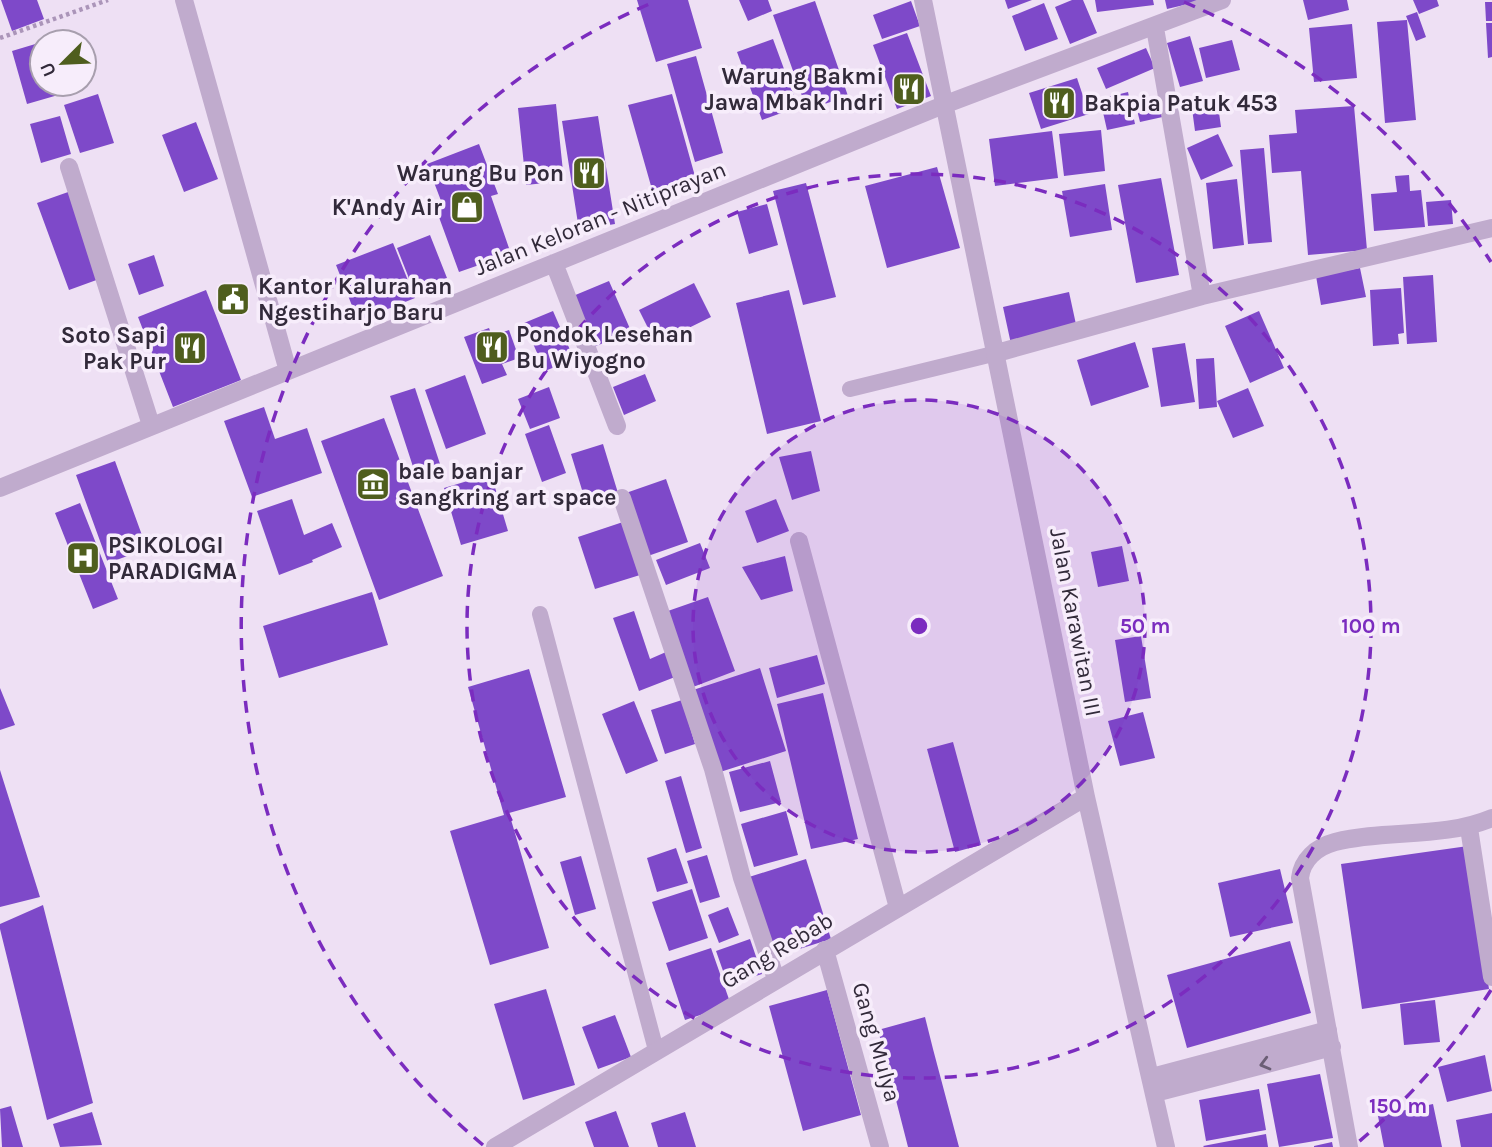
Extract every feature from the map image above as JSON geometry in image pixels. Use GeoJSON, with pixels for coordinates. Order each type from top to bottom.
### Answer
{"type":"FeatureCollection","features":[{"type":"Feature","properties":{"kind":"street"},"geometry":{"type":"LineString","coordinates":[[184,0],[288,371]]}},
{"type":"Feature","properties":{"kind":"street","name":"Jalan Karawitan III"},"geometry":{"type":"LineString","coordinates":[[923,0],[1086,797],[1166,1147]]}},
{"type":"Feature","properties":{"kind":"street","name":"Jalan Keloran - Nitiprayan"},"geometry":{"type":"LineString","coordinates":[[0,488],[946,104],[1155,28],[1222,0]]}},
{"type":"Feature","properties":{"kind":"street"},"geometry":{"type":"LineString","coordinates":[[1155,28],[1202,296]]}},
{"type":"Feature","properties":{"kind":"street"},"geometry":{"type":"LineString","coordinates":[[69,167],[151,425]]}},
{"type":"Feature","properties":{"kind":"street"},"geometry":{"type":"LineString","coordinates":[[997,353],[1202,296],[1492,228]]}},
{"type":"Feature","properties":{"kind":"street"},"geometry":{"type":"LineString","coordinates":[[554,263],[617,426]]}},
{"type":"Feature","properties":{"kind":"street"},"geometry":{"type":"LineString","coordinates":[[622,498],[713,769],[742,877],[776,979]]}},
{"type":"Feature","properties":{"kind":"street"},"geometry":{"type":"LineString","coordinates":[[799,541],[898,908]]}},
{"type":"Feature","properties":{"kind":"street","name":"Gang Rebab"},"geometry":{"type":"LineString","coordinates":[[495,1147],[1086,797]]}},
{"type":"Feature","properties":{"kind":"street"},"geometry":{"type":"LineString","coordinates":[[1349,1147],[1300,878],[1301,865],[1310,855],[1334,843],[1469,828],[1492,818]]}},
{"type":"Feature","properties":{"kind":"street"},"geometry":{"type":"LineString","coordinates":[[1469,828],[1492,977]]}},
{"type":"Feature","properties":{"kind":"street","name":"Gang Mulya"},"geometry":{"type":"LineString","coordinates":[[825,950],[880,1147]]}},
{"type":"Feature","properties":{"kind":"street"},"geometry":{"type":"LineString","coordinates":[[1153,1085],[1330,1038]]}},
{"type":"Feature","properties":{"kind":"lane"},"geometry":{"type":"LineString","coordinates":[[849,389],[997,353]]}},
{"type":"Feature","properties":{"kind":"lane"},"geometry":{"type":"LineString","coordinates":[[540,614],[656,1050]]}},
{"type":"Feature","properties":{"kind":"path"},"geometry":{"type":"LineString","coordinates":[[0,38],[108,0]]}},
{"type":"Feature","properties":{"kind":"building"},"geometry":{"type":"Polygon","coordinates":[[[1,0],[37,0],[44,19],[12,31],[1,0]]]}},
{"type":"Feature","properties":{"kind":"building"},"geometry":{"type":"Polygon","coordinates":[[[637,0],[688,0],[702,48],[656,62],[637,0]]]}},
{"type":"Feature","properties":{"kind":"building"},"geometry":{"type":"Polygon","coordinates":[[[739,0],[768,0],[772,11],[748,21],[739,0]]]}},
{"type":"Feature","properties":{"kind":"building"},"geometry":{"type":"Polygon","coordinates":[[[1005,0],[1032,0],[1008,9],[1005,0]]]}},
{"type":"Feature","properties":{"kind":"building"},"geometry":{"type":"Polygon","coordinates":[[[1072,0],[1083,0],[1097,33],[1070,44],[1055,7],[1072,0]]]}},
{"type":"Feature","properties":{"kind":"building"},"geometry":{"type":"Polygon","coordinates":[[[1095,0],[1153,0],[1154,5],[1097,12],[1095,0]]]}},
{"type":"Feature","properties":{"kind":"building"},"geometry":{"type":"Polygon","coordinates":[[[1165,0],[1201,0],[1201,1],[1167,9],[1165,0]]]}},
{"type":"Feature","properties":{"kind":"building"},"geometry":{"type":"Polygon","coordinates":[[[1303,0],[1347,0],[1349,10],[1308,20],[1303,0]]]}},
{"type":"Feature","properties":{"kind":"building"},"geometry":{"type":"Polygon","coordinates":[[[1413,0],[1437,0],[1439,6],[1419,14],[1413,0]]]}},
{"type":"Feature","properties":{"kind":"building"},"geometry":{"type":"Polygon","coordinates":[[[815,1],[848,96],[807,110],[773,15],[815,1]]]}},
{"type":"Feature","properties":{"kind":"building"},"geometry":{"type":"Polygon","coordinates":[[[911,1],[920,26],[882,39],[873,15],[911,1]]]}},
{"type":"Feature","properties":{"kind":"building"},"geometry":{"type":"Polygon","coordinates":[[[1485,2],[1492,2],[1492,21],[1486,21],[1485,2]]]}},
{"type":"Feature","properties":{"kind":"building"},"geometry":{"type":"Polygon","coordinates":[[[1044,3],[1058,39],[1025,51],[1012,16],[1044,3]]]}},
{"type":"Feature","properties":{"kind":"building"},"geometry":{"type":"Polygon","coordinates":[[[1417,12],[1426,37],[1416,41],[1406,16],[1417,12]]]}},
{"type":"Feature","properties":{"kind":"building"},"geometry":{"type":"Polygon","coordinates":[[[1407,20],[1416,120],[1385,123],[1377,22],[1407,20]]]}},
{"type":"Feature","properties":{"kind":"building"},"geometry":{"type":"Polygon","coordinates":[[[1486,23],[1492,23],[1492,57],[1488,58],[1486,23]]]}},
{"type":"Feature","properties":{"kind":"building"},"geometry":{"type":"Polygon","coordinates":[[[1352,24],[1357,78],[1314,82],[1309,28],[1352,24]]]}},
{"type":"Feature","properties":{"kind":"building"},"geometry":{"type":"Polygon","coordinates":[[[907,33],[931,96],[897,109],[873,45],[907,33]]]}},
{"type":"Feature","properties":{"kind":"building"},"geometry":{"type":"Polygon","coordinates":[[[1190,36],[1203,81],[1180,87],[1167,43],[1190,36]]]}},
{"type":"Feature","properties":{"kind":"building"},"geometry":{"type":"Polygon","coordinates":[[[773,39],[798,107],[762,120],[737,52],[773,39]]]}},
{"type":"Feature","properties":{"kind":"building"},"geometry":{"type":"Polygon","coordinates":[[[1232,40],[1240,70],[1206,78],[1199,48],[1232,40]]]}},
{"type":"Feature","properties":{"kind":"building"},"geometry":{"type":"Polygon","coordinates":[[[28,46],[28,98],[48,98],[27,104],[12,51],[28,46]]]}},
{"type":"Feature","properties":{"kind":"building"},"geometry":{"type":"Polygon","coordinates":[[[1146,48],[1155,68],[1106,89],[1097,68],[1146,48]]]}},
{"type":"Feature","properties":{"kind":"building"},"geometry":{"type":"Polygon","coordinates":[[[696,56],[723,153],[695,162],[667,64],[696,56]]]}},
{"type":"Feature","properties":{"kind":"building","name":"Bakpia Patuk 453"},"geometry":{"type":"Polygon","coordinates":[[[1077,78],[1089,114],[1041,129],[1029,93],[1077,78]]]}},
{"type":"Feature","properties":{"kind":"building"},"geometry":{"type":"Polygon","coordinates":[[[1128,92],[1135,124],[1107,130],[1100,99],[1128,92]]]}},
{"type":"Feature","properties":{"kind":"building"},"geometry":{"type":"Polygon","coordinates":[[[98,94],[114,143],[80,153],[64,105],[86,98],[98,98],[98,94]]]}},
{"type":"Feature","properties":{"kind":"building"},"geometry":{"type":"Polygon","coordinates":[[[672,94],[698,187],[655,200],[628,105],[672,94]]]}},
{"type":"Feature","properties":{"kind":"building"},"geometry":{"type":"Polygon","coordinates":[[[1217,98],[1221,127],[1195,131],[1191,101],[1217,98]]]}},
{"type":"Feature","properties":{"kind":"building"},"geometry":{"type":"Polygon","coordinates":[[[1163,100],[1167,116],[1140,122],[1136,106],[1163,100]]]}},
{"type":"Feature","properties":{"kind":"building"},"geometry":{"type":"Polygon","coordinates":[[[556,104],[564,181],[526,185],[518,108],[556,104]]]}},
{"type":"Feature","properties":{"kind":"building"},"geometry":{"type":"Polygon","coordinates":[[[1354,106],[1367,250],[1308,255],[1301,171],[1272,173],[1269,135],[1297,133],[1295,110],[1354,106]]]}},
{"type":"Feature","properties":{"kind":"building"},"geometry":{"type":"Polygon","coordinates":[[[60,116],[71,154],[41,163],[30,124],[60,116]]]}},
{"type":"Feature","properties":{"kind":"building","name":"Warung Bu Pon"},"geometry":{"type":"Polygon","coordinates":[[[598,116],[615,224],[579,230],[562,121],[598,116]]]}},
{"type":"Feature","properties":{"kind":"building"},"geometry":{"type":"Polygon","coordinates":[[[196,122],[218,179],[184,192],[162,135],[196,122]]]}},
{"type":"Feature","properties":{"kind":"building"},"geometry":{"type":"Polygon","coordinates":[[[1101,130],[1105,171],[1064,176],[1059,134],[1101,130]]]}},
{"type":"Feature","properties":{"kind":"building"},"geometry":{"type":"Polygon","coordinates":[[[1052,131],[1058,178],[995,186],[989,139],[1052,131]]]}},
{"type":"Feature","properties":{"kind":"building"},"geometry":{"type":"Polygon","coordinates":[[[1218,134],[1233,166],[1201,180],[1187,148],[1218,134]]]}},
{"type":"Feature","properties":{"kind":"building","name":"K'Andy Air"},"geometry":{"type":"Polygon","coordinates":[[[479,144],[498,194],[491,196],[511,254],[459,272],[436,209],[443,206],[427,164],[479,144]]]}},
{"type":"Feature","properties":{"kind":"building"},"geometry":{"type":"Polygon","coordinates":[[[1264,148],[1272,242],[1248,244],[1240,150],[1264,148]]]}},
{"type":"Feature","properties":{"kind":"building"},"geometry":{"type":"Polygon","coordinates":[[[937,167],[960,248],[887,268],[865,186],[937,167]]]}},
{"type":"Feature","properties":{"kind":"building"},"geometry":{"type":"Polygon","coordinates":[[[1409,175],[1410,191],[1421,190],[1425,227],[1374,231],[1371,194],[1397,192],[1395,176],[1409,175]]]}},
{"type":"Feature","properties":{"kind":"building"},"geometry":{"type":"Polygon","coordinates":[[[1161,178],[1179,275],[1136,283],[1118,185],[1161,178]]]}},
{"type":"Feature","properties":{"kind":"building"},"geometry":{"type":"Polygon","coordinates":[[[1237,179],[1244,245],[1213,249],[1206,183],[1237,179]]]}},
{"type":"Feature","properties":{"kind":"building"},"geometry":{"type":"Polygon","coordinates":[[[806,183],[836,297],[803,305],[773,191],[806,183]]]}},
{"type":"Feature","properties":{"kind":"building"},"geometry":{"type":"Polygon","coordinates":[[[1105,184],[1112,230],[1070,237],[1062,191],[1105,184]]]}},
{"type":"Feature","properties":{"kind":"building"},"geometry":{"type":"Polygon","coordinates":[[[71,191],[102,278],[69,290],[37,203],[71,191]]]}},
{"type":"Feature","properties":{"kind":"building"},"geometry":{"type":"Polygon","coordinates":[[[1451,200],[1453,224],[1428,226],[1426,202],[1451,200]]]}},
{"type":"Feature","properties":{"kind":"building"},"geometry":{"type":"Polygon","coordinates":[[[767,204],[778,245],[749,254],[737,212],[767,204]]]}},
{"type":"Feature","properties":{"kind":"building"},"geometry":{"type":"Polygon","coordinates":[[[430,235],[447,278],[414,291],[397,248],[430,235]]]}},
{"type":"Feature","properties":{"kind":"building"},"geometry":{"type":"Polygon","coordinates":[[[393,243],[415,298],[358,321],[336,265],[393,243]]]}},
{"type":"Feature","properties":{"kind":"building"},"geometry":{"type":"Polygon","coordinates":[[[154,255],[164,286],[139,295],[128,264],[154,255]]]}},
{"type":"Feature","properties":{"kind":"building"},"geometry":{"type":"Polygon","coordinates":[[[1360,268],[1366,297],[1321,305],[1316,276],[1360,268]]]}},
{"type":"Feature","properties":{"kind":"building"},"geometry":{"type":"Polygon","coordinates":[[[1433,275],[1437,342],[1407,344],[1403,277],[1433,275]]]}},
{"type":"Feature","properties":{"kind":"building"},"geometry":{"type":"Polygon","coordinates":[[[609,281],[631,331],[594,347],[573,296],[609,281]]]}},
{"type":"Feature","properties":{"kind":"building"},"geometry":{"type":"Polygon","coordinates":[[[694,283],[711,317],[656,344],[639,310],[694,283]]]}},
{"type":"Feature","properties":{"kind":"building"},"geometry":{"type":"Polygon","coordinates":[[[1401,288],[1404,333],[1398,334],[1399,344],[1373,346],[1370,290],[1401,288]]]}},
{"type":"Feature","properties":{"kind":"building","name":"Soto Sapi Pak Pur"},"geometry":{"type":"Polygon","coordinates":[[[206,290],[241,380],[173,407],[138,317],[206,290]]]}},
{"type":"Feature","properties":{"kind":"building"},"geometry":{"type":"Polygon","coordinates":[[[789,290],[821,421],[767,434],[736,303],[789,290]]]}},
{"type":"Feature","properties":{"kind":"building"},"geometry":{"type":"Polygon","coordinates":[[[1069,292],[1077,329],[1011,344],[1003,307],[1069,292]]]}},
{"type":"Feature","properties":{"kind":"building"},"geometry":{"type":"Polygon","coordinates":[[[553,311],[574,359],[545,371],[524,323],[553,311]]]}},
{"type":"Feature","properties":{"kind":"building"},"geometry":{"type":"Polygon","coordinates":[[[1259,311],[1284,368],[1250,383],[1225,326],[1259,311]]]}},
{"type":"Feature","properties":{"kind":"building","name":"Pondok Lesehan Bu Wiyogno"},"geometry":{"type":"Polygon","coordinates":[[[489,328],[492,336],[509,330],[519,358],[502,364],[507,375],[482,384],[464,337],[489,328]]]}},
{"type":"Feature","properties":{"kind":"building"},"geometry":{"type":"Polygon","coordinates":[[[1135,342],[1149,387],[1091,406],[1077,360],[1135,342]]]}},
{"type":"Feature","properties":{"kind":"building"},"geometry":{"type":"Polygon","coordinates":[[[1185,343],[1195,402],[1161,407],[1152,348],[1185,343]]]}},
{"type":"Feature","properties":{"kind":"building"},"geometry":{"type":"Polygon","coordinates":[[[1214,358],[1217,407],[1199,409],[1196,359],[1214,358]]]}},
{"type":"Feature","properties":{"kind":"building"},"geometry":{"type":"Polygon","coordinates":[[[645,374],[656,401],[624,415],[613,387],[645,374]]]}},
{"type":"Feature","properties":{"kind":"building"},"geometry":{"type":"Polygon","coordinates":[[[465,375],[486,434],[446,449],[425,390],[465,375]]]}},
{"type":"Feature","properties":{"kind":"building"},"geometry":{"type":"Polygon","coordinates":[[[549,387],[560,418],[530,429],[518,399],[549,387]]]}},
{"type":"Feature","properties":{"kind":"building"},"geometry":{"type":"Polygon","coordinates":[[[415,388],[442,470],[417,479],[390,396],[415,388]]]}},
{"type":"Feature","properties":{"kind":"building"},"geometry":{"type":"Polygon","coordinates":[[[1248,388],[1264,426],[1233,438],[1217,401],[1248,388]]]}},
{"type":"Feature","properties":{"kind":"building"},"geometry":{"type":"Polygon","coordinates":[[[264,407],[275,439],[307,428],[322,473],[252,497],[224,421],[264,407]]]}},
{"type":"Feature","properties":{"kind":"building"},"geometry":{"type":"Polygon","coordinates":[[[384,418],[443,576],[379,600],[321,441],[384,418]]]}},
{"type":"Feature","properties":{"kind":"building"},"geometry":{"type":"Polygon","coordinates":[[[549,425],[566,473],[542,482],[525,434],[549,425]]]}},
{"type":"Feature","properties":{"kind":"building"},"geometry":{"type":"Polygon","coordinates":[[[603,444],[618,493],[586,503],[571,454],[603,444]]]}},
{"type":"Feature","properties":{"kind":"building"},"geometry":{"type":"Polygon","coordinates":[[[811,451],[820,491],[792,500],[779,457],[811,451]]]}},
{"type":"Feature","properties":{"kind":"building"},"geometry":{"type":"Polygon","coordinates":[[[115,461],[147,549],[108,563],[76,475],[115,461]]]}},
{"type":"Feature","properties":{"kind":"building"},"geometry":{"type":"Polygon","coordinates":[[[491,474],[508,531],[461,545],[444,488],[491,474]]]}},
{"type":"Feature","properties":{"kind":"building"},"geometry":{"type":"Polygon","coordinates":[[[666,479],[688,542],[645,557],[623,494],[666,479]]]}},
{"type":"Feature","properties":{"kind":"building"},"geometry":{"type":"Polygon","coordinates":[[[292,499],[304,535],[332,523],[342,547],[279,575],[257,511],[292,499]]]}},
{"type":"Feature","properties":{"kind":"building"},"geometry":{"type":"Polygon","coordinates":[[[776,499],[789,531],[757,543],[745,511],[776,499]]]}},
{"type":"Feature","properties":{"kind":"building"},"geometry":{"type":"Polygon","coordinates":[[[80,503],[118,599],[93,609],[55,513],[80,503]]]}},
{"type":"Feature","properties":{"kind":"building"},"geometry":{"type":"Polygon","coordinates":[[[623,522],[640,575],[595,589],[578,537],[623,522]]]}},
{"type":"Feature","properties":{"kind":"building"},"geometry":{"type":"Polygon","coordinates":[[[700,543],[710,568],[666,585],[656,560],[700,543]]]}},
{"type":"Feature","properties":{"kind":"building"},"geometry":{"type":"Polygon","coordinates":[[[1122,546],[1129,581],[1098,587],[1091,552],[1122,546]]]}},
{"type":"Feature","properties":{"kind":"building"},"geometry":{"type":"Polygon","coordinates":[[[785,556],[793,591],[761,600],[742,567],[785,556]]]}},
{"type":"Feature","properties":{"kind":"building"},"geometry":{"type":"Polygon","coordinates":[[[372,592],[388,645],[279,678],[263,626],[372,592]]]}},
{"type":"Feature","properties":{"kind":"building"},"geometry":{"type":"Polygon","coordinates":[[[708,597],[735,671],[693,687],[665,612],[708,597]]]}},
{"type":"Feature","properties":{"kind":"building"},"geometry":{"type":"Polygon","coordinates":[[[634,611],[650,659],[666,652],[675,677],[639,691],[613,618],[634,611]]]}},
{"type":"Feature","properties":{"kind":"building"},"geometry":{"type":"Polygon","coordinates":[[[1141,636],[1151,698],[1125,702],[1115,640],[1141,636]]]}},
{"type":"Feature","properties":{"kind":"building"},"geometry":{"type":"Polygon","coordinates":[[[817,655],[825,684],[777,698],[769,668],[817,655]]]}},
{"type":"Feature","properties":{"kind":"building"},"geometry":{"type":"Polygon","coordinates":[[[760,668],[786,751],[717,773],[690,691],[760,668]]]}},
{"type":"Feature","properties":{"kind":"building"},"geometry":{"type":"Polygon","coordinates":[[[529,669],[566,797],[509,813],[549,948],[490,965],[450,831],[504,815],[468,687],[529,669]]]}},
{"type":"Feature","properties":{"kind":"building"},"geometry":{"type":"Polygon","coordinates":[[[0,688],[15,725],[0,730],[0,688]]]}},
{"type":"Feature","properties":{"kind":"building"},"geometry":{"type":"Polygon","coordinates":[[[823,693],[858,839],[811,849],[777,704],[823,693]]]}},
{"type":"Feature","properties":{"kind":"building"},"geometry":{"type":"Polygon","coordinates":[[[682,700],[695,744],[665,754],[651,710],[682,700]]]}},
{"type":"Feature","properties":{"kind":"building"},"geometry":{"type":"Polygon","coordinates":[[[634,701],[658,761],[626,774],[602,714],[634,701]]]}},
{"type":"Feature","properties":{"kind":"building"},"geometry":{"type":"Polygon","coordinates":[[[1143,712],[1155,758],[1120,766],[1108,721],[1143,712]]]}},
{"type":"Feature","properties":{"kind":"building"},"geometry":{"type":"Polygon","coordinates":[[[953,742],[981,845],[955,852],[927,749],[953,742]]]}},
{"type":"Feature","properties":{"kind":"building"},"geometry":{"type":"Polygon","coordinates":[[[770,761],[781,802],[740,812],[729,772],[770,761]]]}},
{"type":"Feature","properties":{"kind":"building"},"geometry":{"type":"Polygon","coordinates":[[[0,770],[40,897],[0,907],[0,770]]]}},
{"type":"Feature","properties":{"kind":"building"},"geometry":{"type":"Polygon","coordinates":[[[681,776],[702,848],[686,853],[665,781],[681,776]]]}},
{"type":"Feature","properties":{"kind":"building"},"geometry":{"type":"Polygon","coordinates":[[[786,811],[798,855],[754,867],[741,824],[786,811]]]}},
{"type":"Feature","properties":{"kind":"building"},"geometry":{"type":"Polygon","coordinates":[[[1468,846],[1489,989],[1362,1009],[1341,864],[1468,846]]]}},
{"type":"Feature","properties":{"kind":"building"},"geometry":{"type":"Polygon","coordinates":[[[676,848],[688,883],[657,892],[647,858],[676,848]]]}},
{"type":"Feature","properties":{"kind":"building"},"geometry":{"type":"Polygon","coordinates":[[[707,855],[720,897],[700,903],[687,861],[707,855]]]}},
{"type":"Feature","properties":{"kind":"building"},"geometry":{"type":"Polygon","coordinates":[[[581,856],[596,909],[575,915],[560,862],[581,856]]]}},
{"type":"Feature","properties":{"kind":"building"},"geometry":{"type":"Polygon","coordinates":[[[806,859],[831,939],[774,957],[749,877],[806,859]]]}},
{"type":"Feature","properties":{"kind":"building"},"geometry":{"type":"Polygon","coordinates":[[[1280,869],[1293,923],[1230,937],[1218,883],[1280,869]]]}},
{"type":"Feature","properties":{"kind":"building"},"geometry":{"type":"Polygon","coordinates":[[[692,889],[708,938],[669,951],[652,902],[692,889]]]}},
{"type":"Feature","properties":{"kind":"building"},"geometry":{"type":"Polygon","coordinates":[[[43,905],[93,1103],[47,1120],[0,929],[0,924],[43,905]]]}},
{"type":"Feature","properties":{"kind":"building"},"geometry":{"type":"Polygon","coordinates":[[[728,907],[739,935],[719,943],[708,915],[728,907]]]}},
{"type":"Feature","properties":{"kind":"building"},"geometry":{"type":"Polygon","coordinates":[[[750,939],[762,974],[728,985],[716,951],[750,939]]]}},
{"type":"Feature","properties":{"kind":"building"},"geometry":{"type":"Polygon","coordinates":[[[1290,941],[1311,1013],[1187,1048],[1167,975],[1290,941]]]}},
{"type":"Feature","properties":{"kind":"building"},"geometry":{"type":"Polygon","coordinates":[[[711,948],[731,1005],[685,1020],[666,963],[711,948]]]}},
{"type":"Feature","properties":{"kind":"building"},"geometry":{"type":"Polygon","coordinates":[[[546,989],[575,1085],[523,1100],[494,1004],[546,989]]]}},
{"type":"Feature","properties":{"kind":"building"},"geometry":{"type":"Polygon","coordinates":[[[827,990],[861,1115],[803,1131],[769,1006],[827,990]]]}},
{"type":"Feature","properties":{"kind":"building"},"geometry":{"type":"Polygon","coordinates":[[[1435,1000],[1440,1042],[1404,1045],[1400,1004],[1435,1000]]]}},
{"type":"Feature","properties":{"kind":"building"},"geometry":{"type":"Polygon","coordinates":[[[615,1015],[631,1057],[598,1069],[582,1027],[615,1015]]]}},
{"type":"Feature","properties":{"kind":"building"},"geometry":{"type":"Polygon","coordinates":[[[925,1017],[959,1147],[908,1147],[878,1030],[925,1017]]]}},
{"type":"Feature","properties":{"kind":"building"},"geometry":{"type":"Polygon","coordinates":[[[1485,1055],[1492,1091],[1447,1102],[1438,1067],[1485,1055]]]}},
{"type":"Feature","properties":{"kind":"building"},"geometry":{"type":"Polygon","coordinates":[[[1320,1074],[1333,1138],[1279,1147],[1267,1084],[1320,1074]]]}},
{"type":"Feature","properties":{"kind":"building"},"geometry":{"type":"Polygon","coordinates":[[[1259,1089],[1266,1130],[1206,1141],[1199,1100],[1259,1089]]]}},
{"type":"Feature","properties":{"kind":"building"},"geometry":{"type":"Polygon","coordinates":[[[1433,1104],[1442,1147],[1384,1147],[1378,1116],[1433,1104]]]}},
{"type":"Feature","properties":{"kind":"building"},"geometry":{"type":"Polygon","coordinates":[[[11,1106],[23,1147],[2,1147],[0,1109],[11,1106]]]}},
{"type":"Feature","properties":{"kind":"building"},"geometry":{"type":"Polygon","coordinates":[[[616,1111],[629,1147],[594,1147],[585,1122],[616,1111]]]}},
{"type":"Feature","properties":{"kind":"building"},"geometry":{"type":"Polygon","coordinates":[[[92,1112],[102,1145],[60,1147],[53,1124],[92,1112]]]}},
{"type":"Feature","properties":{"kind":"building"},"geometry":{"type":"Polygon","coordinates":[[[685,1112],[696,1147],[658,1147],[651,1123],[685,1112]]]}},
{"type":"Feature","properties":{"kind":"building"},"geometry":{"type":"Polygon","coordinates":[[[1492,1113],[1492,1147],[1461,1147],[1456,1120],[1492,1113]]]}},
{"type":"Feature","properties":{"kind":"building"},"geometry":{"type":"Polygon","coordinates":[[[1266,1134],[1268,1147],[1203,1146],[1266,1134]]]}},
{"type":"Feature","properties":{"kind":"building"},"geometry":{"type":"Polygon","coordinates":[[[1332,1142],[1333,1147],[1314,1147],[1314,1146],[1332,1142]]]}},
{"type":"Feature","properties":{"kind":"place","name":"Warung Bakmi Jawa Mbak Indri"},"geometry":{"type":"Point","coordinates":[909,89]}},
{"type":"Feature","properties":{"kind":"place","name":"Bakpia Patuk 453"},"geometry":{"type":"Point","coordinates":[1059,103]}},
{"type":"Feature","properties":{"kind":"place","name":"Warung Bu Pon"},"geometry":{"type":"Point","coordinates":[589,173]}},
{"type":"Feature","properties":{"kind":"place","name":"K'Andy Air"},"geometry":{"type":"Point","coordinates":[467,207]}},
{"type":"Feature","properties":{"kind":"place","name":"Kantor Kalurahan Ngestiharjo Baru"},"geometry":{"type":"Point","coordinates":[233,299]}},
{"type":"Feature","properties":{"kind":"place","name":"Pondok Lesehan Bu Wiyogno"},"geometry":{"type":"Point","coordinates":[492,347]}},
{"type":"Feature","properties":{"kind":"place","name":"Soto Sapi Pak Pur"},"geometry":{"type":"Point","coordinates":[190,348]}},
{"type":"Feature","properties":{"kind":"place","name":"bale banjar sangkring art space"},"geometry":{"type":"Point","coordinates":[373,484]}},
{"type":"Feature","properties":{"kind":"place","name":"PSIKOLOGI PARADIGMA"},"geometry":{"type":"Point","coordinates":[83,558]}}]}
